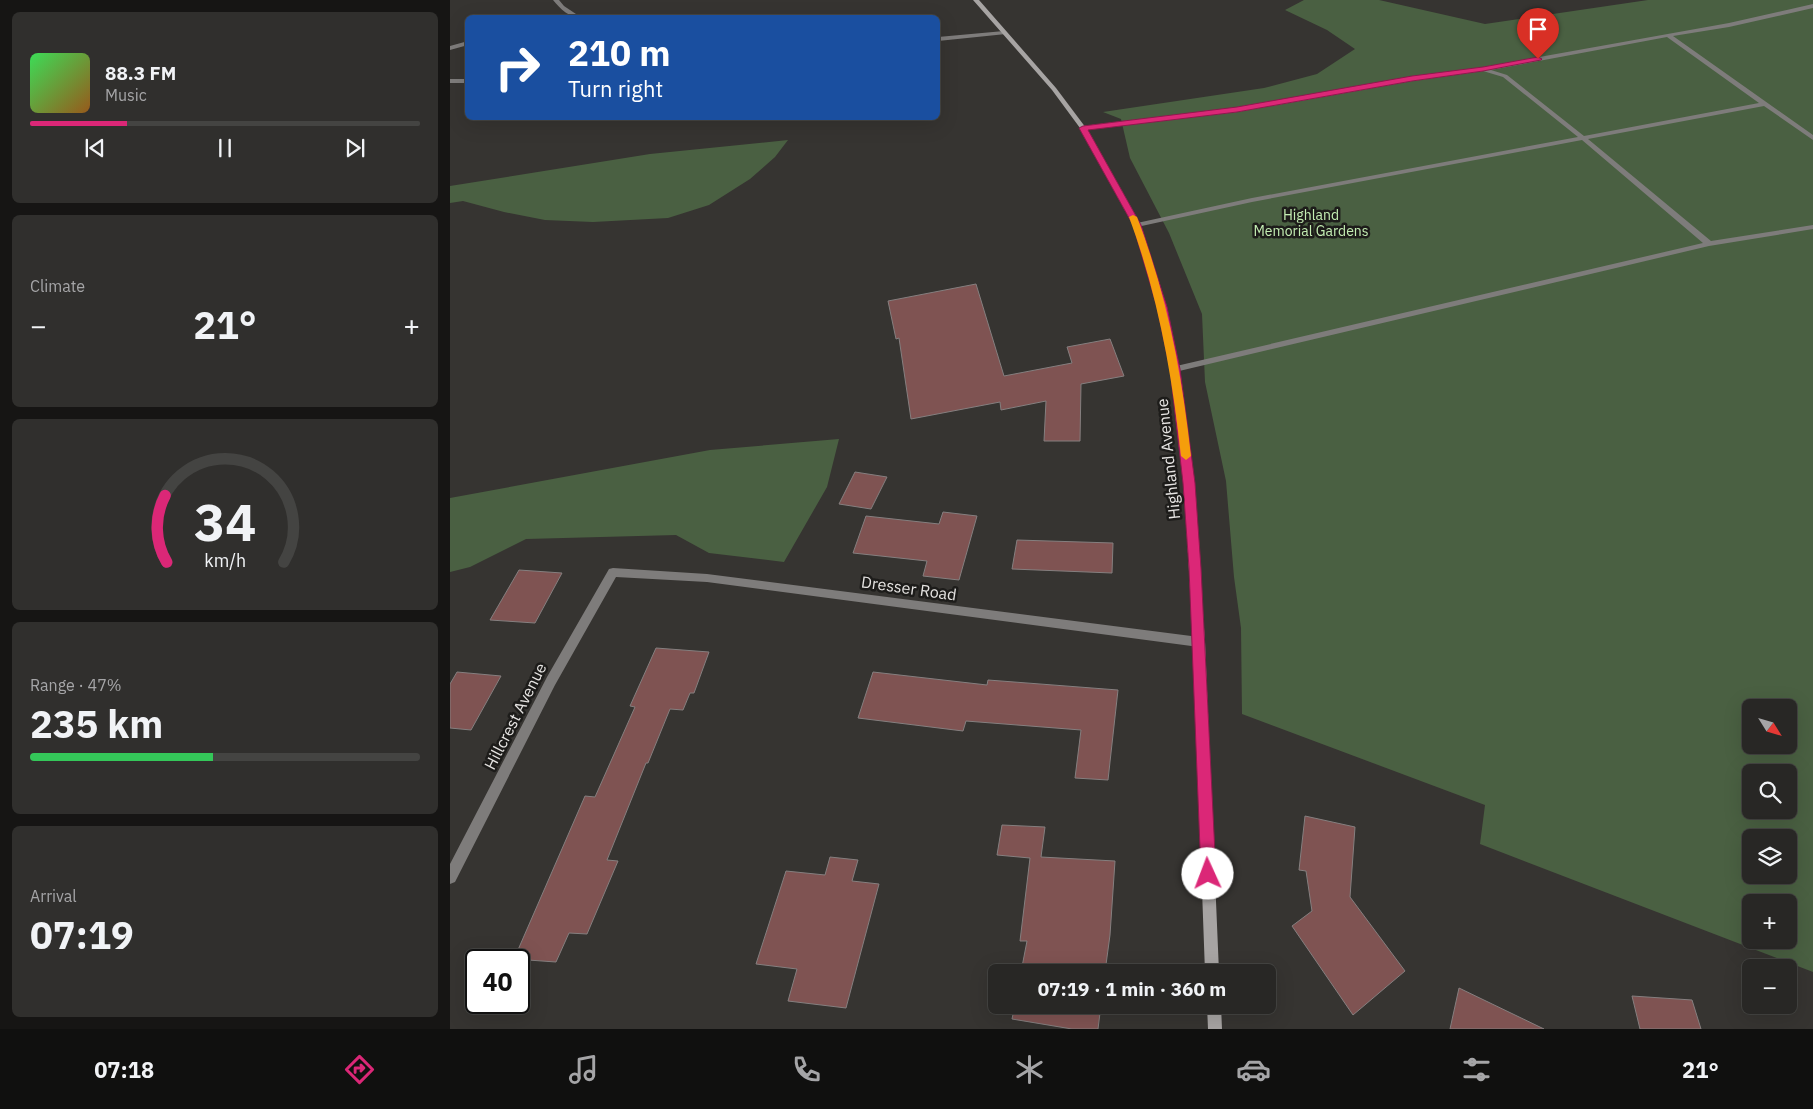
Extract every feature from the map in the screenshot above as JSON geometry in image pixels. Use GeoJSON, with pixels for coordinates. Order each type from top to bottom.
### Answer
{"type":"FeatureCollection","features":[{"type":"Feature","properties":{"kind":"street"},"geometry":{"type":"LineString","coordinates":[[556,0],[562,7],[574,15]]}},
{"type":"Feature","properties":{"kind":"street","name":"Highland Avenue"},"geometry":{"type":"LineString","coordinates":[[976,0],[1054,89],[1083,128],[1137,225],[1162,307],[1175,369],[1189,483],[1199,642],[1212,964]]}},
{"type":"Feature","properties":{"kind":"street"},"geometry":{"type":"LineString","coordinates":[[1083,128],[1237,110],[1412,78],[1483,69],[1728,25],[1813,6]]}},
{"type":"Feature","properties":{"kind":"street"},"geometry":{"type":"LineString","coordinates":[[940,40],[1004,33]]}},
{"type":"Feature","properties":{"kind":"street"},"geometry":{"type":"LineString","coordinates":[[1668,35],[1813,138]]}},
{"type":"Feature","properties":{"kind":"street"},"geometry":{"type":"LineString","coordinates":[[450,48],[465,44]]}},
{"type":"Feature","properties":{"kind":"street"},"geometry":{"type":"LineString","coordinates":[[1483,69],[1505,76],[1583,138],[1709,244]]}},
{"type":"Feature","properties":{"kind":"street"},"geometry":{"type":"LineString","coordinates":[[450,81],[465,81]]}},
{"type":"Feature","properties":{"kind":"street"},"geometry":{"type":"LineString","coordinates":[[1137,225],[1261,198],[1765,104]]}},
{"type":"Feature","properties":{"kind":"street"},"geometry":{"type":"LineString","coordinates":[[1175,369],[1709,244],[1813,227]]}},
{"type":"Feature","properties":{"kind":"street","name":"Dresser Road"},"geometry":{"type":"LineString","coordinates":[[613,572],[707,578],[1199,642]]}},
{"type":"Feature","properties":{"kind":"street","name":"Hillcrest Avenue"},"geometry":{"type":"LineString","coordinates":[[450,877],[551,681],[613,572]]}},
{"type":"Feature","properties":{"kind":"street"},"geometry":{"type":"LineString","coordinates":[[1214,1014],[1215,1029]]}},
{"type":"Feature","properties":{"kind":"green space","name":"Highland Memorial Gardens"},"geometry":{"type":"Polygon","coordinates":[[[1304,0],[1379,0],[1485,24],[1648,0],[1813,0],[1813,972],[1797,966],[1797,959],[1779,959],[1753,949],[1797,949],[1797,894],[1742,894],[1742,945],[1480,844],[1485,805],[1242,714],[1241,628],[1234,577],[1226,481],[1205,382],[1202,314],[1169,233],[1130,158],[1121,119],[1103,112],[1264,88],[1317,74],[1355,49],[1327,30],[1285,10],[1304,0]]]}},
{"type":"Feature","properties":{"kind":"green space"},"geometry":{"type":"Polygon","coordinates":[[[788,140],[775,157],[750,179],[709,205],[668,218],[593,222],[545,220],[463,201],[450,203],[450,186],[650,154],[788,140]]]}},
{"type":"Feature","properties":{"kind":"green space"},"geometry":{"type":"Polygon","coordinates":[[[839,439],[827,487],[784,562],[709,553],[676,535],[526,539],[470,567],[450,572],[450,498],[710,450],[839,439]]]}},
{"type":"Feature","properties":{"kind":"building"},"geometry":{"type":"Polygon","coordinates":[[[976,284],[1004,376],[1072,363],[1067,347],[1110,339],[1124,376],[1081,384],[1080,441],[1044,441],[1046,401],[1001,410],[1000,402],[911,419],[899,338],[896,339],[888,301],[976,284]]]}},
{"type":"Feature","properties":{"kind":"building"},"geometry":{"type":"Polygon","coordinates":[[[855,472],[887,477],[871,509],[839,504],[855,472]]]}},
{"type":"Feature","properties":{"kind":"building"},"geometry":{"type":"Polygon","coordinates":[[[943,512],[977,516],[959,580],[923,576],[927,561],[853,553],[866,516],[939,524],[943,512]]]}},
{"type":"Feature","properties":{"kind":"building"},"geometry":{"type":"Polygon","coordinates":[[[1017,540],[1113,543],[1112,573],[1012,569],[1017,540]]]}},
{"type":"Feature","properties":{"kind":"building"},"geometry":{"type":"Polygon","coordinates":[[[519,570],[562,573],[535,623],[490,620],[519,570]]]}},
{"type":"Feature","properties":{"kind":"building"},"geometry":{"type":"Polygon","coordinates":[[[656,648],[709,652],[694,693],[690,693],[683,710],[670,709],[648,763],[646,763],[607,860],[618,861],[587,934],[569,933],[556,962],[530,960],[530,949],[518,949],[585,796],[595,797],[635,707],[630,706],[656,648]]]}},
{"type":"Feature","properties":{"kind":"building"},"geometry":{"type":"Polygon","coordinates":[[[457,672],[501,676],[471,730],[450,728],[450,684],[457,672]]]}},
{"type":"Feature","properties":{"kind":"building"},"geometry":{"type":"Polygon","coordinates":[[[873,672],[987,685],[988,680],[1118,690],[1108,780],[1075,778],[1081,730],[966,721],[963,731],[858,718],[873,672]]]}},
{"type":"Feature","properties":{"kind":"building"},"geometry":{"type":"Polygon","coordinates":[[[1305,816],[1355,827],[1350,897],[1405,971],[1353,1015],[1292,926],[1312,911],[1306,871],[1299,870],[1305,816]]]}},
{"type":"Feature","properties":{"kind":"building"},"geometry":{"type":"Polygon","coordinates":[[[1002,825],[1045,827],[1041,857],[1115,861],[1106,964],[1023,964],[1027,941],[1020,941],[1030,858],[997,855],[1002,825]]]}},
{"type":"Feature","properties":{"kind":"building"},"geometry":{"type":"Polygon","coordinates":[[[830,857],[858,860],[852,881],[879,884],[846,1008],[788,1001],[797,969],[756,964],[786,871],[825,875],[830,857]]]}},
{"type":"Feature","properties":{"kind":"building"},"geometry":{"type":"Polygon","coordinates":[[[1459,988],[1544,1029],[1450,1029],[1459,988]]]}},
{"type":"Feature","properties":{"kind":"building"},"geometry":{"type":"Polygon","coordinates":[[[1632,996],[1692,1000],[1701,1029],[1640,1029],[1632,996]]]}},
{"type":"Feature","properties":{"kind":"building"},"geometry":{"type":"Polygon","coordinates":[[[1013,1014],[1100,1014],[1098,1029],[1072,1029],[1012,1019],[1013,1014]]]}},
{"type":"Feature","properties":{"kind":"slow traffic"},"geometry":{"type":"LineString","coordinates":[[1133,217],[1147,255],[1162,307],[1175,369],[1186,456]]}},
{"type":"Feature","properties":{"kind":"route"},"geometry":{"type":"LineString","coordinates":[[1208,874],[1195,568],[1189,483],[1175,369],[1162,307],[1137,225],[1083,128],[1237,110],[1412,78],[1483,69],[1538,59]]}}]}
